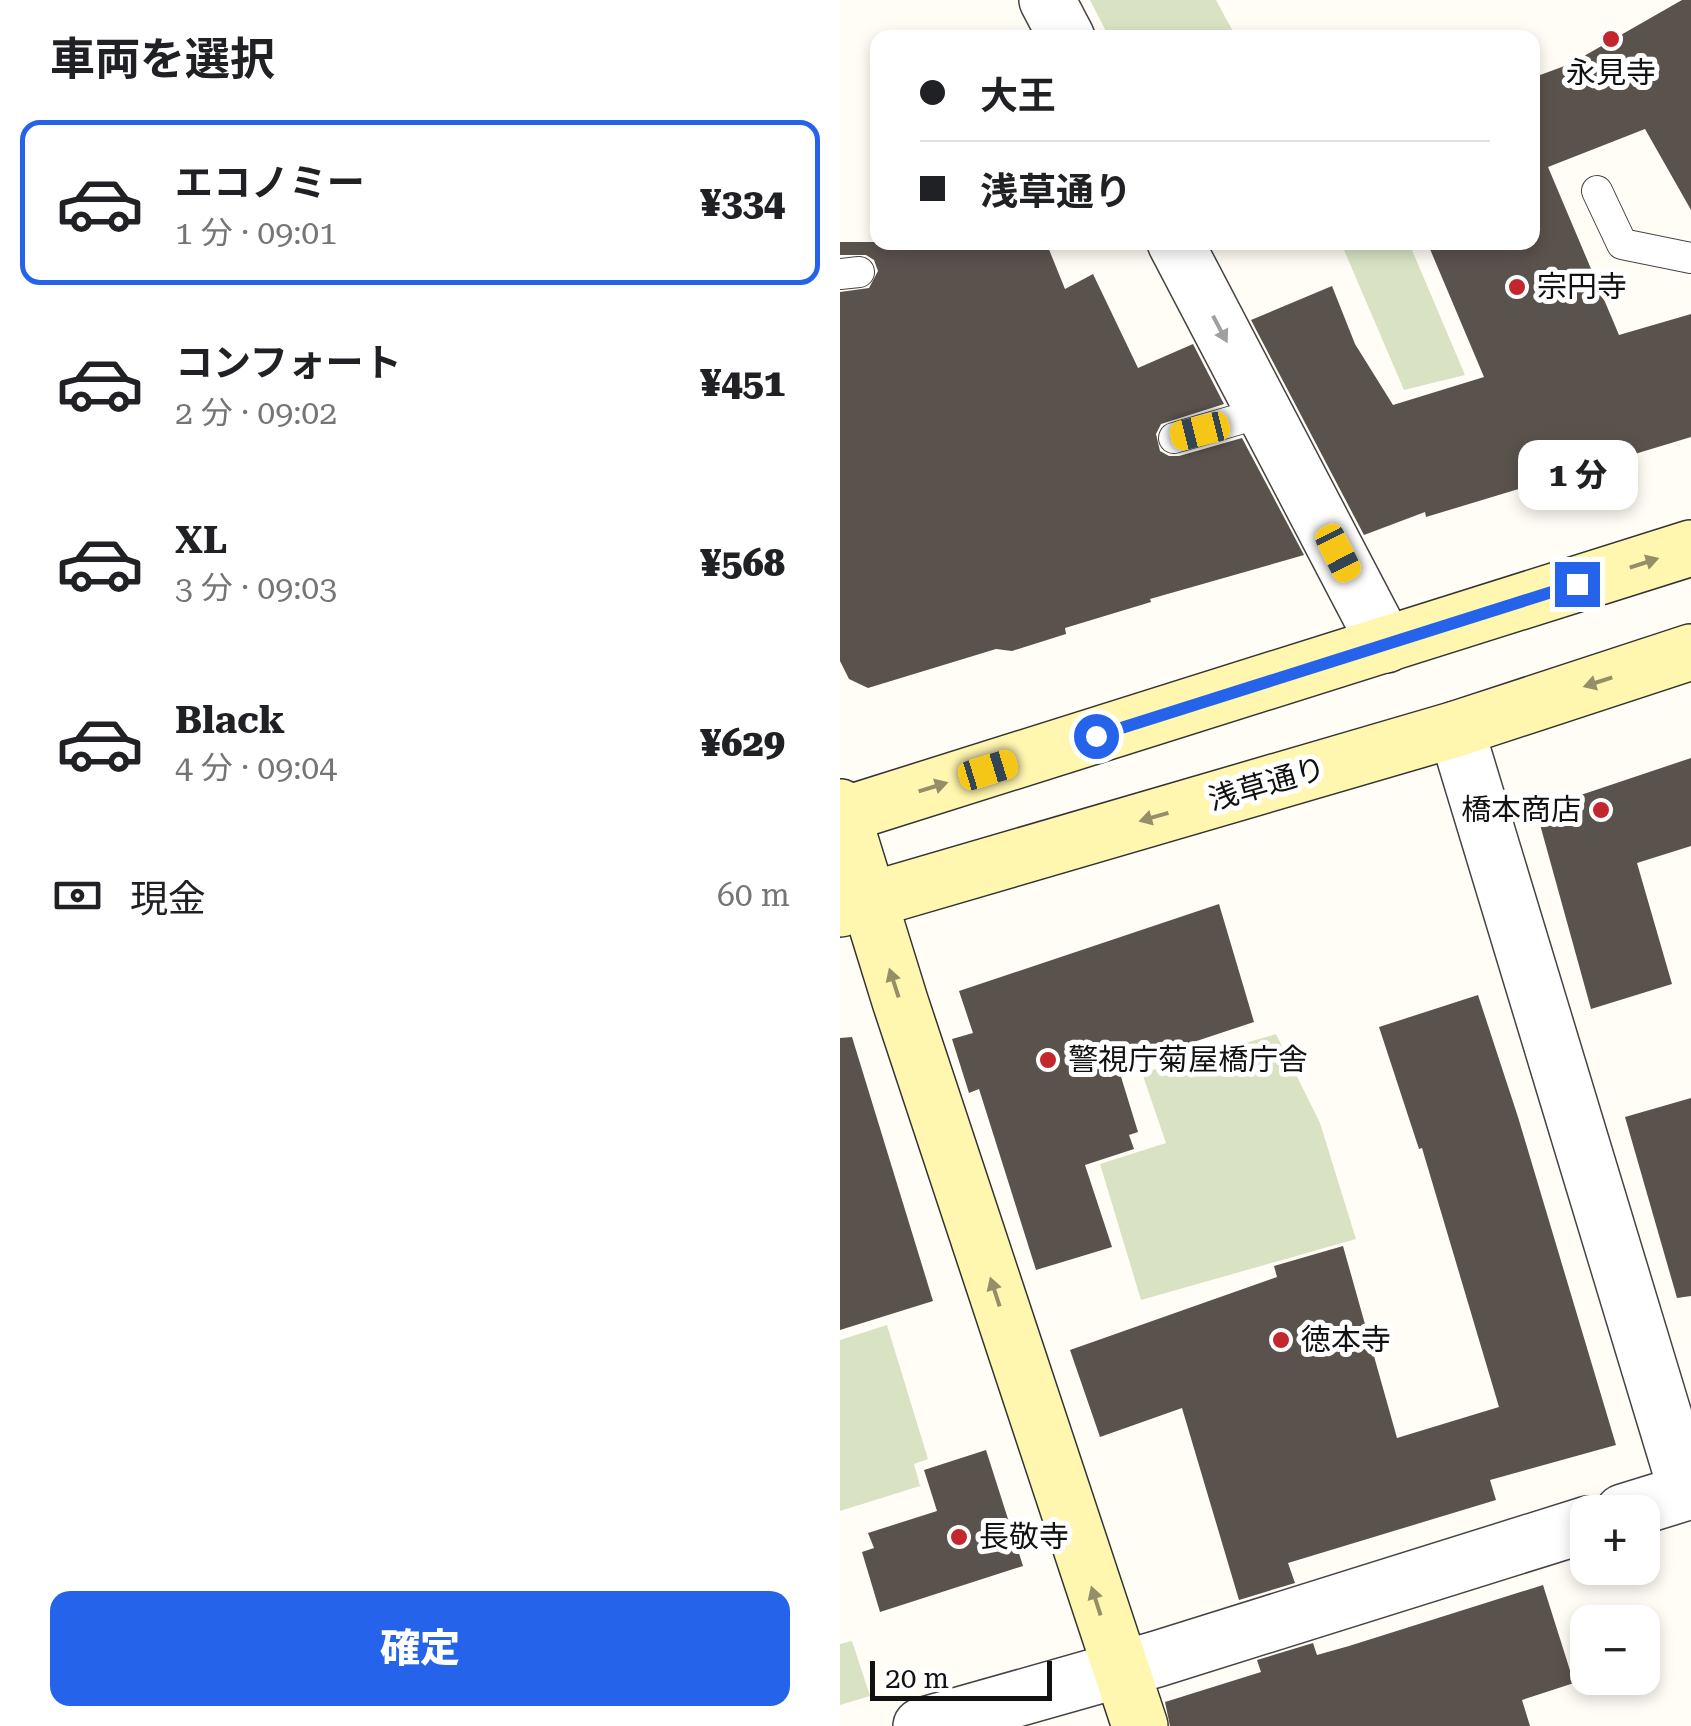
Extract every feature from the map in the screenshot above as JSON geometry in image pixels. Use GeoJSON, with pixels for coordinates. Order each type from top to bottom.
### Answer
{"type":"FeatureCollection","features":[{"type":"Feature","properties":{"kind":"main road"},"geometry":{"type":"LineString","coordinates":[[1140,1726],[854,905],[841,813],[1691,548]]}},
{"type":"Feature","properties":{"kind":"main road","name":"浅草通り"},"geometry":{"type":"LineString","coordinates":[[854,905],[1456,730],[1691,652]]}},
{"type":"Feature","properties":{"kind":"street"},"geometry":{"type":"LineString","coordinates":[[1047,0],[1063,30]]}},
{"type":"Feature","properties":{"kind":"street"},"geometry":{"type":"LineString","coordinates":[[1179,250],[1386,645]]}},
{"type":"Feature","properties":{"kind":"street"},"geometry":{"type":"LineString","coordinates":[[1456,730],[1690,1495],[1660,1503]]}},
{"type":"Feature","properties":{"kind":"street"},"geometry":{"type":"LineString","coordinates":[[921,1726],[1120,1670],[1570,1530]]}},
{"type":"Feature","properties":{"kind":"lane"},"geometry":{"type":"LineString","coordinates":[[1597,191],[1622,244],[1691,258]]}},
{"type":"Feature","properties":{"kind":"lane"},"geometry":{"type":"LineString","coordinates":[[1174,438],[1264,412]]}},
{"type":"Feature","properties":{"kind":"green space"},"geometry":{"type":"Polygon","coordinates":[[[1090,0],[1216,0],[1232,30],[1105,30],[1090,0]]]}},
{"type":"Feature","properties":{"kind":"green space"},"geometry":{"type":"Polygon","coordinates":[[[1344,250],[1412,250],[1465,375],[1404,390],[1344,250]]]}},
{"type":"Feature","properties":{"kind":"green space"},"geometry":{"type":"Polygon","coordinates":[[[1276,1034],[1320,1123],[1356,1239],[1141,1300],[1100,1164],[1166,1143],[1142,1073],[1276,1034]]]}},
{"type":"Feature","properties":{"kind":"green space"},"geometry":{"type":"Polygon","coordinates":[[[887,1325],[928,1459],[914,1464],[920,1486],[840,1511],[840,1340],[887,1325]]]}},
{"type":"Feature","properties":{"kind":"green space"},"geometry":{"type":"Polygon","coordinates":[[[852,1641],[870,1696],[840,1705],[840,1644],[852,1641]]]}},
{"type":"Feature","properties":{"kind":"building"},"geometry":{"type":"Polygon","coordinates":[[[1682,0],[1691,0],[1691,210],[1645,129],[1548,167],[1619,335],[1691,314],[1691,437],[1426,517],[1425,512],[1364,535],[1251,320],[1332,286],[1355,344],[1393,405],[1484,377],[1430,250],[1540,250],[1540,75],[1570,64],[1682,0]]]}},
{"type":"Feature","properties":{"kind":"building"},"geometry":{"type":"Polygon","coordinates":[[[840,242],[870,242],[870,250],[1049,250],[1065,289],[1093,274],[1138,368],[1193,344],[1224,404],[1161,424],[1156,434],[1160,451],[1179,456],[1242,438],[1304,555],[1150,599],[1151,602],[1065,628],[1066,634],[1012,651],[996,649],[868,688],[849,679],[840,661],[840,292],[869,288],[878,271],[874,260],[866,255],[840,255],[840,242]]]}},
{"type":"Feature","properties":{"kind":"building"},"geometry":{"type":"Polygon","coordinates":[[[1691,758],[1691,846],[1637,863],[1672,984],[1591,1009],[1536,810],[1691,758]]]}},
{"type":"Feature","properties":{"kind":"building","name":"警視庁菊屋橋庁舎"},"geometry":{"type":"Polygon","coordinates":[[[1219,904],[1254,1022],[1118,1067],[1138,1132],[1129,1135],[1134,1149],[1085,1165],[1112,1247],[1036,1270],[979,1089],[969,1093],[952,1039],[973,1033],[959,991],[1219,904]]]}},
{"type":"Feature","properties":{"kind":"building"},"geometry":{"type":"Polygon","coordinates":[[[1478,995],[1616,1445],[1490,1480],[1496,1500],[1288,1563],[1295,1583],[1239,1600],[1182,1408],[1100,1437],[1070,1350],[1277,1277],[1274,1266],[1343,1246],[1397,1438],[1499,1407],[1422,1148],[1419,1149],[1379,1027],[1478,995]]]}},
{"type":"Feature","properties":{"kind":"building"},"geometry":{"type":"Polygon","coordinates":[[[852,1037],[933,1301],[840,1330],[840,1038],[852,1037]]]}},
{"type":"Feature","properties":{"kind":"building"},"geometry":{"type":"Polygon","coordinates":[[[1691,1098],[1691,1296],[1677,1298],[1625,1117],[1691,1098]]]}},
{"type":"Feature","properties":{"kind":"building"},"geometry":{"type":"Polygon","coordinates":[[[986,1450],[1023,1566],[880,1612],[862,1552],[874,1548],[868,1533],[937,1511],[924,1470],[986,1450]]]}},
{"type":"Feature","properties":{"kind":"building"},"geometry":{"type":"Polygon","coordinates":[[[1543,1585],[1570,1670],[1570,1684],[1522,1700],[1530,1726],[1170,1726],[1165,1702],[1261,1672],[1257,1660],[1313,1643],[1317,1655],[1543,1585]]]}},
{"type":"Feature","properties":{"kind":"place","name":"永見寺"},"geometry":{"type":"Point","coordinates":[1611,39]}},
{"type":"Feature","properties":{"kind":"place","name":"宗円寺"},"geometry":{"type":"Point","coordinates":[1517,287]}},
{"type":"Feature","properties":{"kind":"place","name":"橋本商店"},"geometry":{"type":"Point","coordinates":[1601,810]}},
{"type":"Feature","properties":{"kind":"place","name":"警視庁菊屋橋庁舎"},"geometry":{"type":"Point","coordinates":[1048,1060]}},
{"type":"Feature","properties":{"kind":"place","name":"徳本寺"},"geometry":{"type":"Point","coordinates":[1281,1340]}},
{"type":"Feature","properties":{"kind":"place","name":"長敬寺"},"geometry":{"type":"Point","coordinates":[959,1537]}},
{"type":"Feature","properties":{"kind":"route"},"geometry":{"type":"LineString","coordinates":[[1096,736],[1577,584]]}}]}
